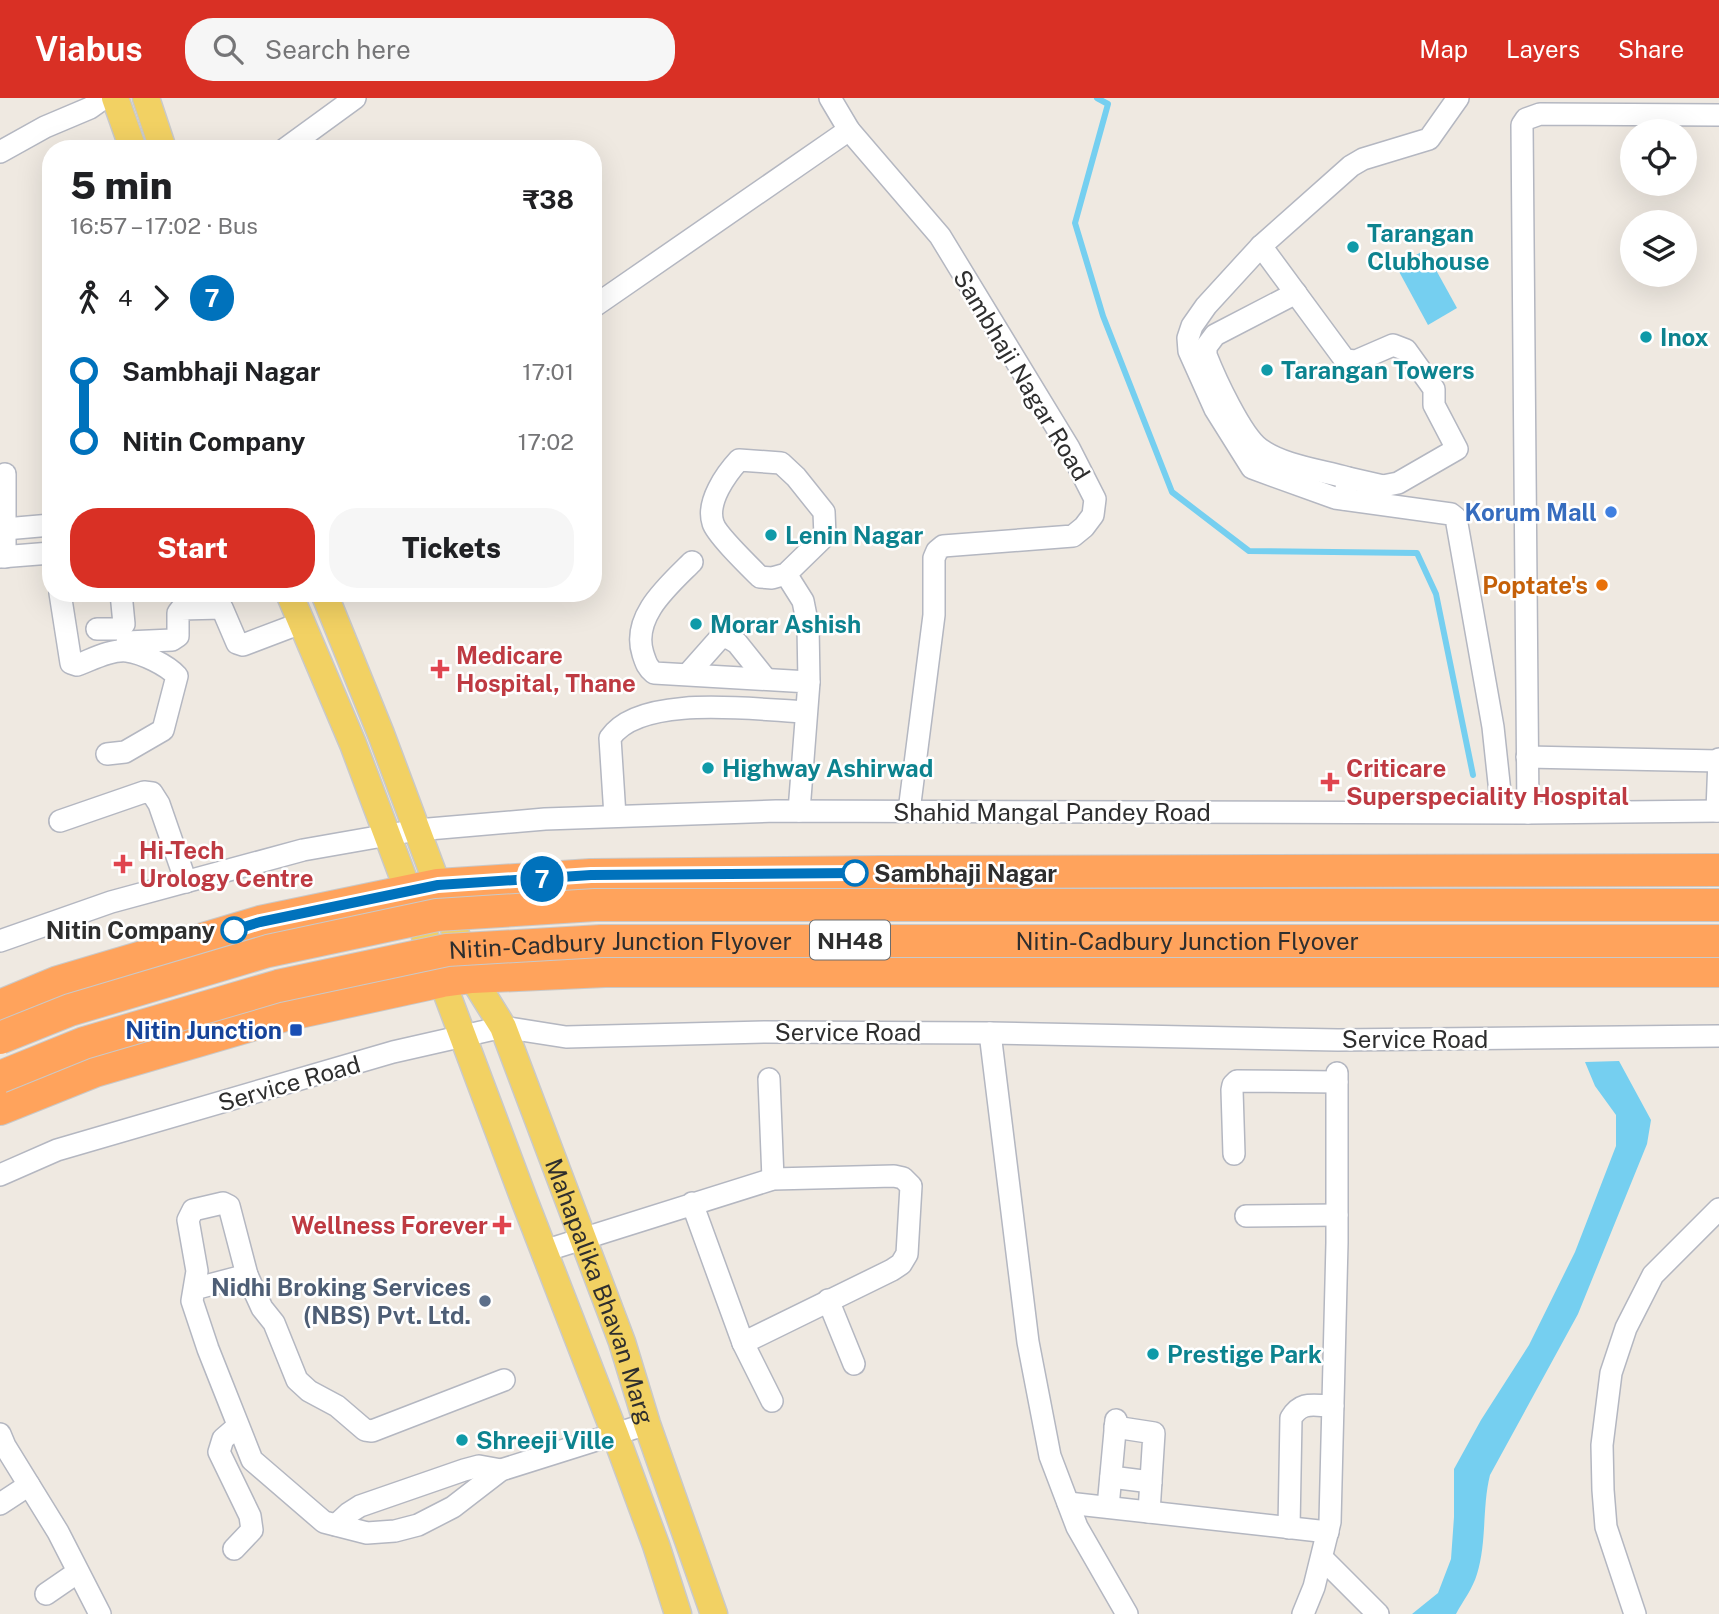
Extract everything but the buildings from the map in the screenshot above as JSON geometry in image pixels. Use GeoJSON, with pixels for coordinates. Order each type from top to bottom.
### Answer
{"type":"FeatureCollection","features":[{"type":"Feature","properties":{"kind":"highway"},"geometry":{"type":"LineString","coordinates":[[0,1006],[58,982],[260,922],[423,888],[591,875],[1719,870]]}},
{"type":"Feature","properties":{"kind":"highway"},"geometry":{"type":"LineString","coordinates":[[551,878],[530,901],[524,921],[538,957],[551,973]]}},
{"type":"Feature","properties":{"kind":"highway","name":"Nitin-Cadbury Junction Flyover"},"geometry":{"type":"LineString","coordinates":[[0,1038],[70,1010],[268,951],[437,915],[609,905],[1719,905]]}},
{"type":"Feature","properties":{"kind":"highway","name":"Nitin-Cadbury Junction Flyover"},"geometry":{"type":"LineString","coordinates":[[0,1077],[84,1043],[278,986],[447,950],[601,941],[1719,941]]}},
{"type":"Feature","properties":{"kind":"highway"},"geometry":{"type":"LineString","coordinates":[[0,1109],[95,1071],[286,1015],[457,979],[605,971],[1719,971]]}},
{"type":"Feature","properties":{"kind":"main road"},"geometry":{"type":"LineString","coordinates":[[115,98],[131,140]]}},
{"type":"Feature","properties":{"kind":"main road"},"geometry":{"type":"LineString","coordinates":[[146,98],[160,140]]}},
{"type":"Feature","properties":{"kind":"main road"},"geometry":{"type":"LineString","coordinates":[[293,602],[353,744],[386,837],[423,888]]}},
{"type":"Feature","properties":{"kind":"main road"},"geometry":{"type":"LineString","coordinates":[[328,602],[417,830],[423,888],[457,979]]}},
{"type":"Feature","properties":{"kind":"main road","name":"Mahapalika Bhavan Marg"},"geometry":{"type":"LineString","coordinates":[[457,979],[503,1027],[622,1342],[647,1424],[713,1614]]}},
{"type":"Feature","properties":{"kind":"main road","name":"Mahapalika Bhavan Marg"},"geometry":{"type":"LineString","coordinates":[[457,979],[462,1036],[615,1434],[678,1614]]}},
{"type":"Feature","properties":{"kind":"main road"},"geometry":{"type":"LineString","coordinates":[[643,1511],[672,1498]]}},
{"type":"Feature","properties":{"kind":"street"},"geometry":{"type":"LineString","coordinates":[[0,152],[45,127],[90,108],[104,98]]}},
{"type":"Feature","properties":{"kind":"street"},"geometry":{"type":"LineString","coordinates":[[297,140],[355,98]]}},
{"type":"Feature","properties":{"kind":"street","name":"Sambhaji Nagar Road"},"geometry":{"type":"LineString","coordinates":[[830,98],[849,130],[940,236],[1069,448],[1095,499],[1093,514],[1073,536],[943,546],[936,551],[934,615],[909,811]]}},
{"type":"Feature","properties":{"kind":"street"},"geometry":{"type":"LineString","coordinates":[[1458,98],[1429,139],[1363,159],[1351,166],[1261,246],[1198,317],[1188,338],[1189,351],[1215,409],[1252,468],[1344,499],[1451,514],[1456,518],[1493,727],[1502,811]]}},
{"type":"Feature","properties":{"kind":"street"},"geometry":{"type":"LineString","coordinates":[[1528,813],[1522,125],[1526,120],[1540,114],[1719,115]]}},
{"type":"Feature","properties":{"kind":"street"},"geometry":{"type":"LineString","coordinates":[[602,301],[849,130]]}},
{"type":"Feature","properties":{"kind":"street"},"geometry":{"type":"LineString","coordinates":[[1261,246],[1296,293],[1345,360],[1356,361],[1393,345],[1406,350],[1434,389],[1434,405],[1457,449],[1398,483],[1383,486],[1282,459],[1259,448],[1243,429],[1206,355],[1206,347],[1215,335],[1296,293]]}},
{"type":"Feature","properties":{"kind":"street"},"geometry":{"type":"LineString","coordinates":[[739,460],[781,463],[824,512],[825,536],[786,574],[772,579],[760,577],[713,525],[711,509],[727,474],[739,460]]}},
{"type":"Feature","properties":{"kind":"street"},"geometry":{"type":"LineString","coordinates":[[5,474],[3,557],[42,554]]}},
{"type":"Feature","properties":{"kind":"street"},"geometry":{"type":"LineString","coordinates":[[1344,499],[1348,478]]}},
{"type":"Feature","properties":{"kind":"street"},"geometry":{"type":"LineString","coordinates":[[5,529],[42,527]]}},
{"type":"Feature","properties":{"kind":"street"},"geometry":{"type":"LineString","coordinates":[[692,562],[654,601],[646,615],[640,644],[648,668],[654,673],[809,682]]}},
{"type":"Feature","properties":{"kind":"street"},"geometry":{"type":"LineString","coordinates":[[786,574],[803,601],[808,625],[809,682],[799,811]]}},
{"type":"Feature","properties":{"kind":"street"},"geometry":{"type":"LineString","coordinates":[[61,602],[71,663],[77,665],[111,653],[126,635],[126,602]]}},
{"type":"Feature","properties":{"kind":"street"},"geometry":{"type":"LineString","coordinates":[[124,602],[126,635]]}},
{"type":"Feature","properties":{"kind":"street"},"geometry":{"type":"LineString","coordinates":[[342,602],[382,702],[388,727],[381,734]]}},
{"type":"Feature","properties":{"kind":"street"},"geometry":{"type":"LineString","coordinates":[[126,635],[172,640],[178,636],[178,612],[181,609],[222,608],[237,643],[243,645],[301,622]]}},
{"type":"Feature","properties":{"kind":"street"},"geometry":{"type":"LineString","coordinates":[[97,629],[117,629],[168,666],[177,676],[163,730],[125,752],[107,754]]}},
{"type":"Feature","properties":{"kind":"street"},"geometry":{"type":"LineString","coordinates":[[688,674],[719,639],[727,637],[737,643],[765,678]]}},
{"type":"Feature","properties":{"kind":"street"},"geometry":{"type":"LineString","coordinates":[[615,816],[610,737],[616,729],[635,718],[677,707],[806,712]]}},
{"type":"Feature","properties":{"kind":"street"},"geometry":{"type":"LineString","coordinates":[[1527,757],[1719,760],[1718,811]]}},
{"type":"Feature","properties":{"kind":"street"},"geometry":{"type":"LineString","coordinates":[[60,821],[144,792],[152,793],[159,804],[186,882]]}},
{"type":"Feature","properties":{"kind":"street","name":"Shahid Mangal Pandey Road"},"geometry":{"type":"LineString","coordinates":[[386,837],[417,830],[545,819],[799,811],[1718,811]]}},
{"type":"Feature","properties":{"kind":"street"},"geometry":{"type":"LineString","coordinates":[[0,941],[111,902],[303,850],[386,837]]}},
{"type":"Feature","properties":{"kind":"street","name":"Service Road"},"geometry":{"type":"LineString","coordinates":[[0,1175],[57,1150],[383,1055],[503,1027],[566,1037],[765,1032],[990,1033],[1338,1040],[1719,1036]]}},
{"type":"Feature","properties":{"kind":"street"},"geometry":{"type":"LineString","coordinates":[[990,1033],[1028,1342],[1050,1457],[1077,1527],[1127,1614]]}},
{"type":"Feature","properties":{"kind":"street"},"geometry":{"type":"LineString","coordinates":[[1234,1154],[1233,1085],[1237,1081],[1337,1077],[1337,1215],[1330,1522],[1314,1587],[1303,1614]]}},
{"type":"Feature","properties":{"kind":"street"},"geometry":{"type":"LineString","coordinates":[[769,1079],[773,1179]]}},
{"type":"Feature","properties":{"kind":"street"},"geometry":{"type":"LineString","coordinates":[[544,1251],[773,1179],[894,1176],[903,1178],[911,1186],[907,1254],[901,1264],[743,1343]]}},
{"type":"Feature","properties":{"kind":"street"},"geometry":{"type":"LineString","coordinates":[[504,1380],[373,1431],[365,1430],[337,1406],[309,1391],[297,1380],[274,1323],[262,1308],[247,1275],[229,1206],[223,1203],[193,1210],[188,1220],[197,1272],[192,1301],[252,1460],[324,1522],[367,1533],[395,1531],[418,1525],[453,1507],[501,1470],[647,1424]]}},
{"type":"Feature","properties":{"kind":"street"},"geometry":{"type":"LineString","coordinates":[[692,1203],[743,1343],[772,1401]]}},
{"type":"Feature","properties":{"kind":"street"},"geometry":{"type":"LineString","coordinates":[[1634,1614],[1606,1527],[1602,1445],[1611,1373],[1626,1328],[1653,1275],[1693,1232],[1719,1209]]}},
{"type":"Feature","properties":{"kind":"street"},"geometry":{"type":"LineString","coordinates":[[1246,1216],[1337,1215]]}},
{"type":"Feature","properties":{"kind":"street"},"geometry":{"type":"LineString","coordinates":[[194,1289],[247,1275]]}},
{"type":"Feature","properties":{"kind":"street"},"geometry":{"type":"LineString","coordinates":[[828,1300],[854,1364]]}},
{"type":"Feature","properties":{"kind":"street"},"geometry":{"type":"LineString","coordinates":[[1289,1528],[1291,1418],[1303,1405],[1333,1406]]}},
{"type":"Feature","properties":{"kind":"street"},"geometry":{"type":"LineString","coordinates":[[1108,1507],[1116,1423],[1154,1433],[1149,1512]]}},
{"type":"Feature","properties":{"kind":"street"},"geometry":{"type":"LineString","coordinates":[[234,1549],[252,1530],[250,1516],[219,1452],[223,1439],[238,1426]]}},
{"type":"Feature","properties":{"kind":"street"},"geometry":{"type":"LineString","coordinates":[[0,1434],[58,1532],[100,1614]]}},
{"type":"Feature","properties":{"kind":"street"},"geometry":{"type":"LineString","coordinates":[[336,1525],[360,1506],[464,1470],[479,1466],[501,1470]]}},
{"type":"Feature","properties":{"kind":"street"},"geometry":{"type":"LineString","coordinates":[[1111,1478],[1152,1482]]}},
{"type":"Feature","properties":{"kind":"street"},"geometry":{"type":"LineString","coordinates":[[0,1504],[29,1485]]}},
{"type":"Feature","properties":{"kind":"street"},"geometry":{"type":"LineString","coordinates":[[1068,1503],[1328,1532]]}},
{"type":"Feature","properties":{"kind":"street"},"geometry":{"type":"LineString","coordinates":[[1322,1558],[1378,1614]]}},
{"type":"Feature","properties":{"kind":"street"},"geometry":{"type":"LineString","coordinates":[[46,1594],[78,1572]]}},
{"type":"Feature","properties":{"kind":"water"},"geometry":{"type":"Polygon","coordinates":[[[1425,250],[1457,308],[1428,325],[1396,266],[1425,250]]]}},
{"type":"Feature","properties":{"kind":"water"},"geometry":{"type":"Polygon","coordinates":[[[1619,1061],[1651,1120],[1647,1144],[1578,1314],[1490,1475],[1482,1550],[1473,1584],[1456,1614],[1412,1614],[1438,1593],[1451,1559],[1454,1469],[1481,1420],[1529,1345],[1575,1252],[1616,1146],[1616,1115],[1595,1086],[1585,1062],[1619,1061]]]}},
{"type":"Feature","properties":{"kind":"waterway"},"geometry":{"type":"LineString","coordinates":[[1097,98],[1108,104],[1075,223],[1103,316],[1172,492],[1249,551],[1417,553],[1436,594],[1473,775]]}},
{"type":"Feature","properties":{"kind":"bus line","name":"7"},"geometry":{"type":"LineString","coordinates":[[234,930],[260,922],[438,885],[591,875],[855,873]]}},
{"type":"Feature","properties":{"kind":"place","name":"Tarangan Clubhouse"},"geometry":{"type":"Point","coordinates":[1353,247]}},
{"type":"Feature","properties":{"kind":"place","name":"Inox"},"geometry":{"type":"Point","coordinates":[1646,337]}},
{"type":"Feature","properties":{"kind":"place","name":"Tarangan Towers"},"geometry":{"type":"Point","coordinates":[1267,370]}},
{"type":"Feature","properties":{"kind":"place","name":"Korum Mall"},"geometry":{"type":"Point","coordinates":[1611,512]}},
{"type":"Feature","properties":{"kind":"place","name":"Lenin Nagar"},"geometry":{"type":"Point","coordinates":[771,535]}},
{"type":"Feature","properties":{"kind":"place","name":"Poptate's"},"geometry":{"type":"Point","coordinates":[1602,585]}},
{"type":"Feature","properties":{"kind":"place","name":"Morar Ashish"},"geometry":{"type":"Point","coordinates":[696,624]}},
{"type":"Feature","properties":{"kind":"place","name":"Medicare Hospital, Thane"},"geometry":{"type":"Point","coordinates":[440,669]}},
{"type":"Feature","properties":{"kind":"place","name":"Highway Ashirwad"},"geometry":{"type":"Point","coordinates":[708,768]}},
{"type":"Feature","properties":{"kind":"place","name":"Criticare Superspeciality Hospital"},"geometry":{"type":"Point","coordinates":[1330,782]}},
{"type":"Feature","properties":{"kind":"place","name":"Hi-Tech Urology Centre"},"geometry":{"type":"Point","coordinates":[123,864]}},
{"type":"Feature","properties":{"kind":"place","name":"Sambhaji Nagar"},"geometry":{"type":"Point","coordinates":[855,873]}},
{"type":"Feature","properties":{"kind":"place","name":"Nitin Company"},"geometry":{"type":"Point","coordinates":[234,930]}},
{"type":"Feature","properties":{"kind":"place","name":"Nitin Junction"},"geometry":{"type":"Point","coordinates":[296,1030]}},
{"type":"Feature","properties":{"kind":"place","name":"Wellness Forever"},"geometry":{"type":"Point","coordinates":[502,1225]}},
{"type":"Feature","properties":{"kind":"place","name":"Nidhi Broking Services (NBS) Pvt. Ltd."},"geometry":{"type":"Point","coordinates":[485,1301]}},
{"type":"Feature","properties":{"kind":"place","name":"Prestige Park"},"geometry":{"type":"Point","coordinates":[1153,1354]}},
{"type":"Feature","properties":{"kind":"place","name":"Shreeji Ville"},"geometry":{"type":"Point","coordinates":[462,1440]}}]}
